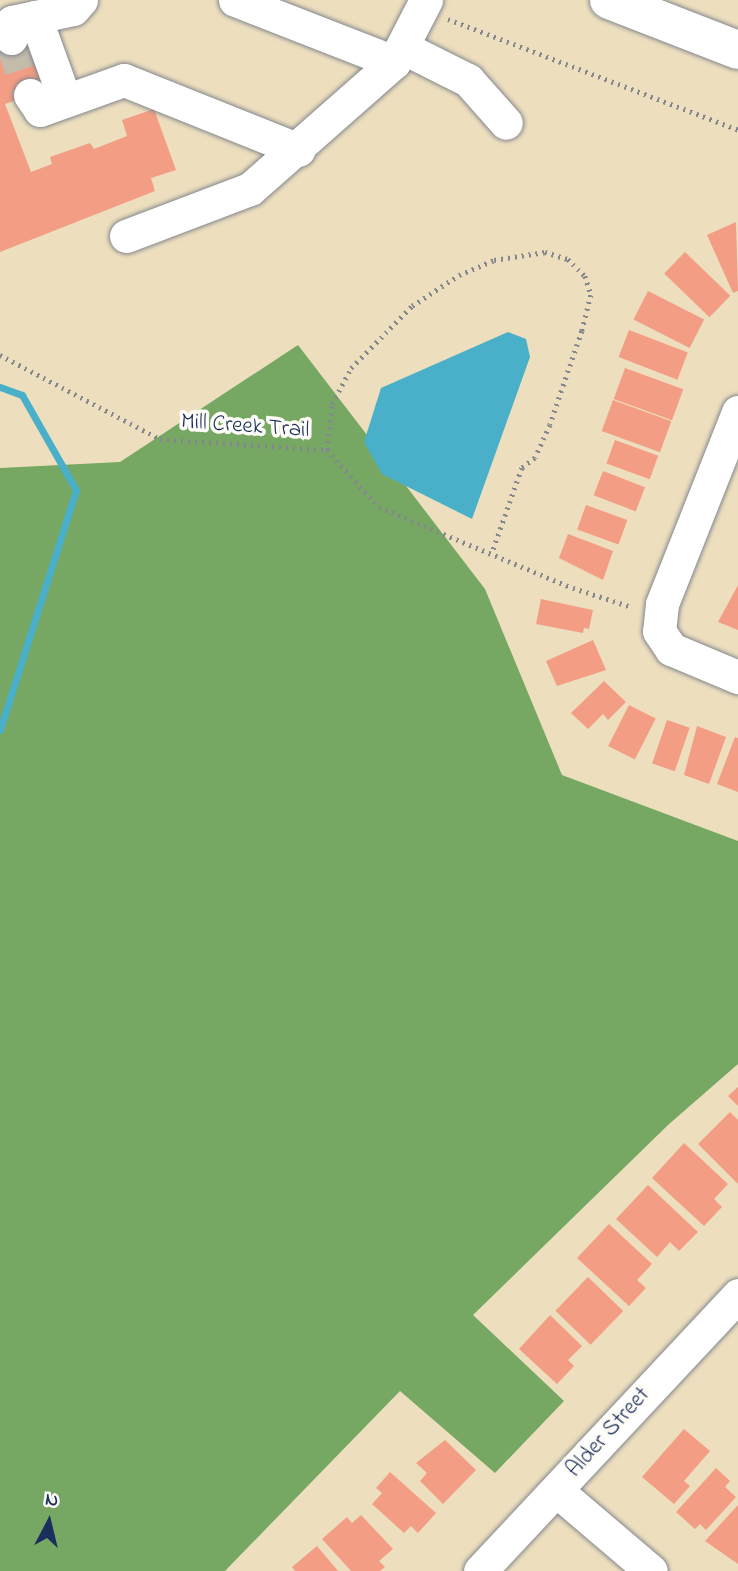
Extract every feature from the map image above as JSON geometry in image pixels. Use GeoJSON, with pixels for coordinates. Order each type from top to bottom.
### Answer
{"type":"FeatureCollection","features":[{"type":"Feature","properties":{"kind":"main road"},"geometry":{"type":"LineString","coordinates":[[609,0],[738,50]]}},
{"type":"Feature","properties":{"kind":"street"},"geometry":{"type":"LineString","coordinates":[[65,100],[23,28],[74,9],[81,0]]}},
{"type":"Feature","properties":{"kind":"street"},"geometry":{"type":"LineString","coordinates":[[234,0],[468,79],[506,123]]}},
{"type":"Feature","properties":{"kind":"street"},"geometry":{"type":"LineString","coordinates":[[126,236],[250,189],[299,150],[398,55],[435,9]]}},
{"type":"Feature","properties":{"kind":"street"},"geometry":{"type":"LineString","coordinates":[[30,95],[40,110],[124,80],[299,150]]}},
{"type":"Feature","properties":{"kind":"street"},"geometry":{"type":"LineString","coordinates":[[738,411],[662,604],[659,631],[671,649],[738,677]]}},
{"type":"Feature","properties":{"kind":"street","name":"Alder Street"},"geometry":{"type":"LineString","coordinates":[[480,1571],[738,1295]]}},
{"type":"Feature","properties":{"kind":"street"},"geometry":{"type":"LineString","coordinates":[[557,1491],[651,1571]]}},
{"type":"Feature","properties":{"kind":"path"},"geometry":{"type":"LineString","coordinates":[[435,9],[738,130]]}},
{"type":"Feature","properties":{"kind":"path"},"geometry":{"type":"LineString","coordinates":[[327,450],[332,404],[351,368],[412,306],[459,275],[494,260],[545,252],[568,259],[585,276],[591,295],[582,331],[550,425],[535,458],[522,468],[492,553]]}},
{"type":"Feature","properties":{"kind":"path","name":"Mill Creek Trail"},"geometry":{"type":"LineString","coordinates":[[0,355],[160,439],[327,450],[379,508],[573,588],[632,607]]}},
{"type":"Feature","properties":{"kind":"green space"},"geometry":{"type":"Polygon","coordinates":[[[298,345],[485,589],[562,775],[738,841],[738,1064],[668,1125],[473,1315],[564,1401],[495,1473],[400,1391],[225,1571],[0,1571],[0,468],[120,462],[298,345]]]}},
{"type":"Feature","properties":{"kind":"water"},"geometry":{"type":"Polygon","coordinates":[[[508,332],[526,339],[530,357],[472,519],[382,474],[364,442],[381,388],[508,332]]]}},
{"type":"Feature","properties":{"kind":"building"},"geometry":{"type":"Polygon","coordinates":[[[23,34],[45,90],[5,104],[31,172],[52,164],[50,157],[90,143],[94,149],[127,136],[122,120],[154,109],[176,170],[151,178],[155,191],[0,252],[0,41],[23,34]]]}},
{"type":"Feature","properties":{"kind":"building"},"geometry":{"type":"Polygon","coordinates":[[[736,222],[738,291],[733,293],[707,235],[736,222]]]}},
{"type":"Feature","properties":{"kind":"building"},"geometry":{"type":"Polygon","coordinates":[[[685,252],[730,296],[709,317],[664,274],[685,252]]]}},
{"type":"Feature","properties":{"kind":"building"},"geometry":{"type":"Polygon","coordinates":[[[648,291],[704,320],[690,348],[633,320],[648,291]]]}},
{"type":"Feature","properties":{"kind":"building"},"geometry":{"type":"Polygon","coordinates":[[[629,330],[688,353],[677,380],[619,357],[629,330]]]}},
{"type":"Feature","properties":{"kind":"building"},"geometry":{"type":"Polygon","coordinates":[[[625,368],[683,389],[672,420],[614,399],[625,368]]]}},
{"type":"Feature","properties":{"kind":"building"},"geometry":{"type":"Polygon","coordinates":[[[613,400],[671,421],[660,452],[602,431],[613,400]]]}},
{"type":"Feature","properties":{"kind":"building"},"geometry":{"type":"Polygon","coordinates":[[[615,440],[658,456],[650,479],[606,463],[615,440]]]}},
{"type":"Feature","properties":{"kind":"building"},"geometry":{"type":"Polygon","coordinates":[[[603,471],[645,487],[636,511],[594,495],[603,471]]]}},
{"type":"Feature","properties":{"kind":"building"},"geometry":{"type":"Polygon","coordinates":[[[586,505],[627,520],[618,544],[577,529],[586,505]]]}},
{"type":"Feature","properties":{"kind":"building"},"geometry":{"type":"Polygon","coordinates":[[[568,534],[613,551],[603,580],[559,558],[568,534]]]}},
{"type":"Feature","properties":{"kind":"building"},"geometry":{"type":"Polygon","coordinates":[[[738,585],[738,630],[718,622],[738,585]]]}},
{"type":"Feature","properties":{"kind":"building"},"geometry":{"type":"Polygon","coordinates":[[[541,599],[593,610],[589,629],[584,628],[583,633],[536,624],[541,599]]]}},
{"type":"Feature","properties":{"kind":"building"},"geometry":{"type":"Polygon","coordinates":[[[593,640],[606,670],[557,686],[546,661],[593,640]]]}},
{"type":"Feature","properties":{"kind":"building"},"geometry":{"type":"Polygon","coordinates":[[[604,681],[626,702],[608,720],[603,714],[588,729],[571,713],[604,681]]]}},
{"type":"Feature","properties":{"kind":"building"},"geometry":{"type":"Polygon","coordinates":[[[629,705],[656,719],[635,760],[608,746],[629,705]]]}},
{"type":"Feature","properties":{"kind":"building"},"geometry":{"type":"Polygon","coordinates":[[[667,720],[690,728],[675,771],[652,763],[667,720]]]}},
{"type":"Feature","properties":{"kind":"building"},"geometry":{"type":"Polygon","coordinates":[[[697,726],[726,737],[709,784],[684,775],[697,726]]]}},
{"type":"Feature","properties":{"kind":"building"},"geometry":{"type":"Polygon","coordinates":[[[735,737],[738,738],[738,792],[717,784],[735,737]]]}},
{"type":"Feature","properties":{"kind":"building"},"geometry":{"type":"Polygon","coordinates":[[[738,1087],[738,1106],[728,1096],[738,1087]]]}},
{"type":"Feature","properties":{"kind":"building"},"geometry":{"type":"Polygon","coordinates":[[[730,1112],[738,1120],[738,1184],[698,1144],[730,1112]]]}},
{"type":"Feature","properties":{"kind":"building"},"geometry":{"type":"Polygon","coordinates":[[[684,1143],[728,1184],[714,1199],[722,1207],[704,1226],[652,1178],[684,1143]]]}},
{"type":"Feature","properties":{"kind":"building"},"geometry":{"type":"Polygon","coordinates":[[[648,1185],[698,1232],[679,1251],[670,1242],[657,1257],[616,1219],[648,1185]]]}},
{"type":"Feature","properties":{"kind":"building"},"geometry":{"type":"Polygon","coordinates":[[[609,1224],[652,1264],[637,1280],[646,1288],[629,1306],[577,1258],[609,1224]]]}},
{"type":"Feature","properties":{"kind":"building"},"geometry":{"type":"Polygon","coordinates":[[[588,1277],[623,1311],[591,1345],[555,1311],[588,1277]]]}},
{"type":"Feature","properties":{"kind":"building"},"geometry":{"type":"Polygon","coordinates":[[[550,1315],[582,1346],[568,1360],[574,1366],[557,1384],[519,1349],[550,1315]]]}},
{"type":"Feature","properties":{"kind":"building"},"geometry":{"type":"Polygon","coordinates":[[[684,1429],[710,1451],[684,1481],[690,1486],[674,1504],[642,1477],[684,1429]]]}},
{"type":"Feature","properties":{"kind":"building"},"geometry":{"type":"Polygon","coordinates":[[[445,1440],[476,1470],[443,1504],[420,1481],[427,1473],[416,1463],[445,1440]]]}},
{"type":"Feature","properties":{"kind":"building"},"geometry":{"type":"Polygon","coordinates":[[[716,1468],[730,1481],[725,1487],[736,1497],[706,1530],[700,1524],[695,1529],[676,1512],[716,1468]]]}},
{"type":"Feature","properties":{"kind":"building"},"geometry":{"type":"Polygon","coordinates":[[[390,1472],[436,1513],[418,1533],[411,1526],[404,1533],[372,1504],[382,1493],[376,1488],[390,1472]]]}},
{"type":"Feature","properties":{"kind":"building"},"geometry":{"type":"Polygon","coordinates":[[[738,1505],[738,1564],[705,1541],[738,1505]]]}},
{"type":"Feature","properties":{"kind":"building"},"geometry":{"type":"Polygon","coordinates":[[[361,1515],[393,1549],[379,1561],[385,1567],[380,1571],[351,1571],[322,1539],[347,1517],[352,1523],[361,1515]]]}},
{"type":"Feature","properties":{"kind":"building"},"geometry":{"type":"Polygon","coordinates":[[[317,1546],[338,1571],[295,1571],[292,1567],[317,1546]]]}},
{"type":"Feature","properties":{"kind":"waterway"},"geometry":{"type":"LineString","coordinates":[[0,387],[22,395],[76,490],[0,730]]}},
{"type":"Feature","properties":{"kind":"tunnel"},"geometry":{"type":"LineString","coordinates":[[11,38],[30,95]]}}]}
